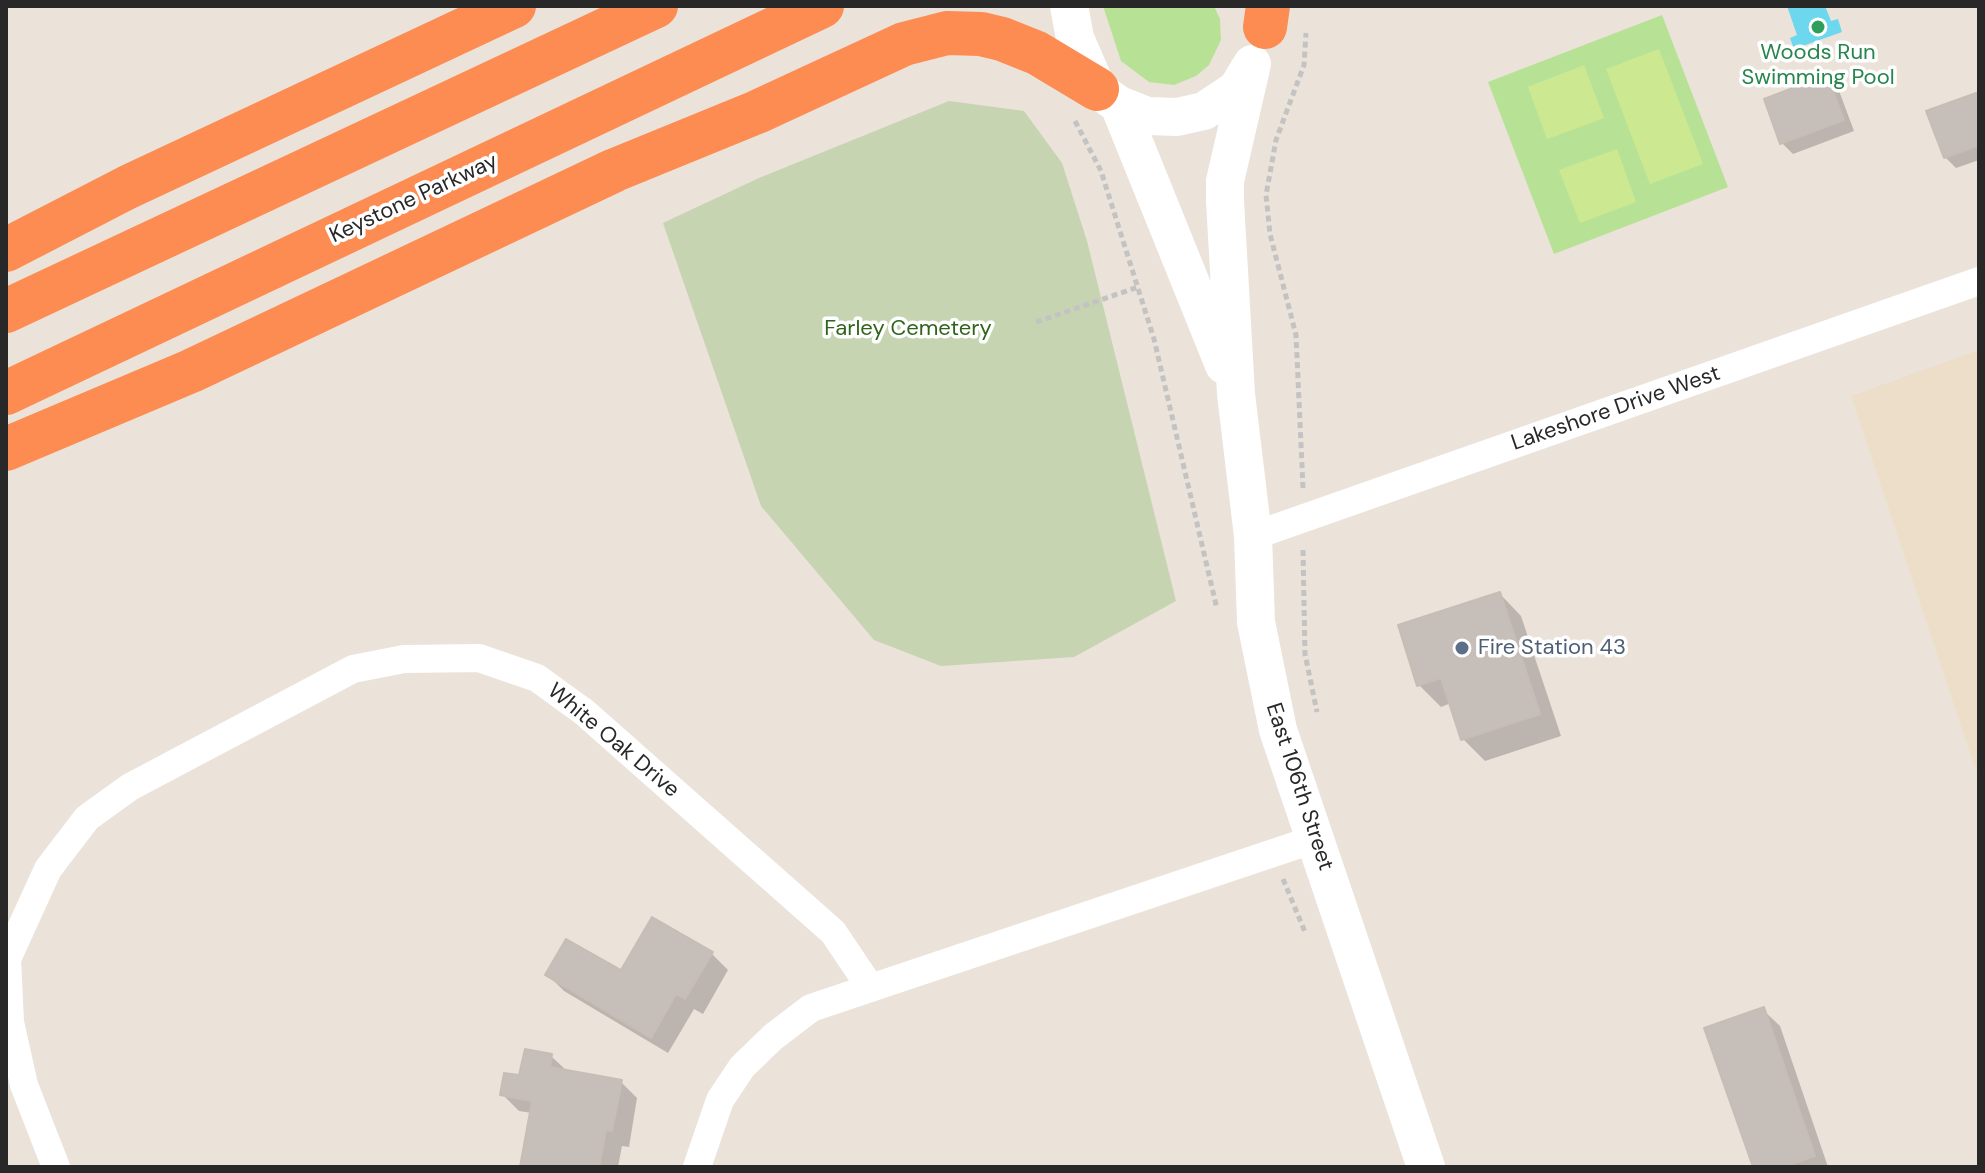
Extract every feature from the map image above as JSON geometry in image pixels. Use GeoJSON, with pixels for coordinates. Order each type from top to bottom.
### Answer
{"type":"FeatureCollection","features":[{"type":"Feature","properties":{"kind":"highway"},"geometry":{"type":"LineString","coordinates":[[6,250],[128,187],[514,6]]}},
{"type":"Feature","properties":{"kind":"highway"},"geometry":{"type":"LineString","coordinates":[[6,311],[656,6]]}},
{"type":"Feature","properties":{"kind":"highway","name":"Keystone Parkway"},"geometry":{"type":"LineString","coordinates":[[6,393],[822,6]]}},
{"type":"Feature","properties":{"kind":"highway"},"geometry":{"type":"LineString","coordinates":[[6,449],[191,371],[615,170],[757,112],[904,44],[947,33],[981,34],[1037,53],[1095,103]]}},
{"type":"Feature","properties":{"kind":"street","name":"East 106th Street"},"geometry":{"type":"LineString","coordinates":[[1069,6],[1075,38],[1095,103],[1236,394]]}},
{"type":"Feature","properties":{"kind":"street","name":"East 106th Street"},"geometry":{"type":"LineString","coordinates":[[1270,25],[1225,181],[1236,394],[1253,536],[1256,622],[1278,730],[1426,1167]]}},
{"type":"Feature","properties":{"kind":"street"},"geometry":{"type":"LineString","coordinates":[[1095,103],[1163,118],[1204,111],[1237,89],[1270,25]]}},
{"type":"Feature","properties":{"kind":"street","name":"Lakeshore Drive West"},"geometry":{"type":"LineString","coordinates":[[1253,536],[1979,281]]}},
{"type":"Feature","properties":{"kind":"street","name":"White Oak Drive"},"geometry":{"type":"LineString","coordinates":[[56,1167],[24,1085],[10,1022],[7,959],[48,869],[87,818],[130,787],[353,669],[404,659],[479,658],[537,678],[584,712],[833,932],[870,987]]}},
{"type":"Feature","properties":{"kind":"street"},"geometry":{"type":"LineString","coordinates":[[697,1167],[720,1100],[742,1067],[773,1037],[811,1008],[1315,839]]}},
{"type":"Feature","properties":{"kind":"path"},"geometry":{"type":"LineString","coordinates":[[1270,25],[1304,65],[1276,140],[1266,195],[1270,234],[1296,335],[1304,518],[1304,634],[1317,712]]}},
{"type":"Feature","properties":{"kind":"path"},"geometry":{"type":"LineString","coordinates":[[1095,103],[1101,171],[1138,287],[1218,615]]}},
{"type":"Feature","properties":{"kind":"path"},"geometry":{"type":"LineString","coordinates":[[1036,322],[1138,287]]}},
{"type":"Feature","properties":{"kind":"path"},"geometry":{"type":"LineString","coordinates":[[1276,852],[1285,889],[1308,939]]}},
{"type":"Feature","properties":{"kind":"shaded area"},"geometry":{"type":"Polygon","coordinates":[[[1979,350],[1979,780],[1851,396],[1979,350]]]}},
{"type":"Feature","properties":{"kind":"green space"},"geometry":{"type":"Polygon","coordinates":[[[1103,6],[1214,6],[1220,19],[1221,40],[1209,65],[1196,76],[1174,85],[1149,82],[1121,61],[1103,6]]]}},
{"type":"Feature","properties":{"kind":"green space"},"geometry":{"type":"Polygon","coordinates":[[[1662,15],[1728,187],[1554,254],[1488,82],[1662,15]]]}},
{"type":"Feature","properties":{"kind":"green space"},"geometry":{"type":"Polygon","coordinates":[[[1659,49],[1703,164],[1650,184],[1606,69],[1659,49]]]}},
{"type":"Feature","properties":{"kind":"green space"},"geometry":{"type":"Polygon","coordinates":[[[1584,65],[1604,118],[1547,139],[1528,87],[1584,65]]]}},
{"type":"Feature","properties":{"kind":"green space","name":"Farley Cemetery"},"geometry":{"type":"Polygon","coordinates":[[[949,101],[1024,111],[1062,163],[1087,241],[1176,601],[1074,657],[941,666],[874,640],[761,506],[663,223],[759,178],[949,101]]]}},
{"type":"Feature","properties":{"kind":"green space"},"geometry":{"type":"Polygon","coordinates":[[[1617,149],[1636,202],[1580,223],[1559,170],[1617,149]]]}},
{"type":"Feature","properties":{"kind":"water","name":"Woods Run Swimming Pool"},"geometry":{"type":"Polygon","coordinates":[[[1787,6],[1825,6],[1831,21],[1838,19],[1842,32],[1794,49],[1790,38],[1797,35],[1787,6]]]}},
{"type":"Feature","properties":{"kind":"building"},"geometry":{"type":"Polygon","coordinates":[[[1827,75],[1844,120],[1780,144],[1764,99],[1827,75]]]}},
{"type":"Feature","properties":{"kind":"building"},"geometry":{"type":"Polygon","coordinates":[[[1979,92],[1979,145],[1944,158],[1926,111],[1979,92]]]}},
{"type":"Feature","properties":{"kind":"building","name":"Fire Station 43"},"geometry":{"type":"Polygon","coordinates":[[[1500,592],[1540,714],[1461,740],[1441,678],[1417,686],[1398,625],[1500,592]]]}},
{"type":"Feature","properties":{"kind":"building"},"geometry":{"type":"Polygon","coordinates":[[[652,917],[713,952],[685,999],[676,994],[651,1038],[545,975],[566,939],[621,970],[652,917]]]}},
{"type":"Feature","properties":{"kind":"building"},"geometry":{"type":"Polygon","coordinates":[[[1764,1007],[1815,1156],[1783,1167],[1753,1167],[1704,1028],[1764,1007]]]}},
{"type":"Feature","properties":{"kind":"building"},"geometry":{"type":"Polygon","coordinates":[[[525,1049],[552,1054],[550,1067],[622,1080],[612,1131],[606,1130],[599,1167],[520,1167],[532,1101],[500,1095],[504,1073],[519,1075],[525,1049]]]}},
{"type":"Feature","properties":{"kind":"place","name":"Woods Run Swimming Pool"},"geometry":{"type":"Point","coordinates":[1818,27]}},
{"type":"Feature","properties":{"kind":"place","name":"Fire Station 43"},"geometry":{"type":"Point","coordinates":[1462,648]}}]}
